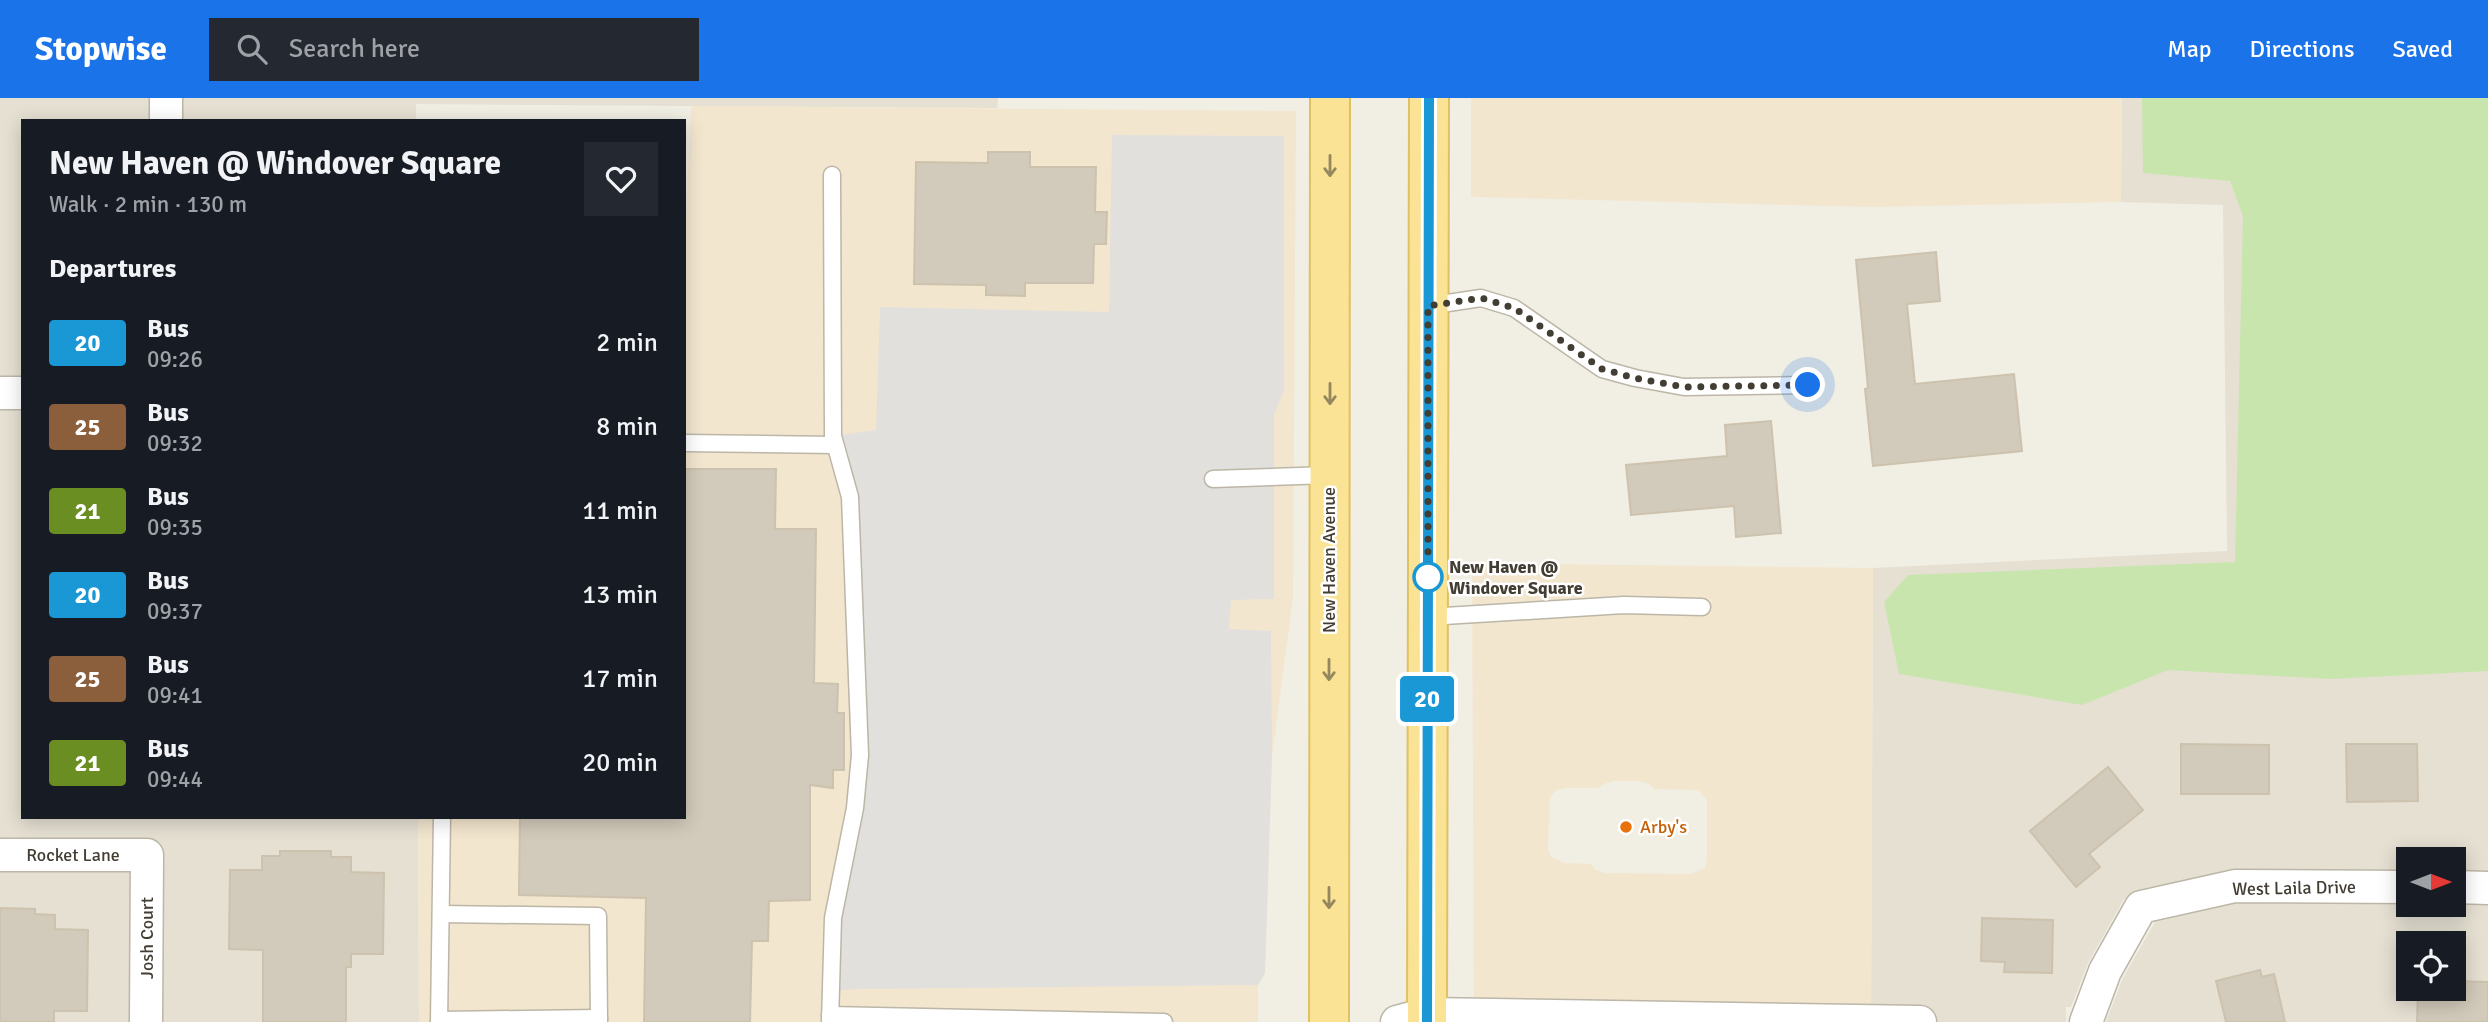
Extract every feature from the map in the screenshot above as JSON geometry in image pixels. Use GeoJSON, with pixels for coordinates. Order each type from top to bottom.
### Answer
{"type":"FeatureCollection","features":[{"type":"Feature","properties":{"kind":"main road","name":"New Haven Avenue"},"geometry":{"type":"LineString","coordinates":[[1329,1022],[1330,98]]}},
{"type":"Feature","properties":{"kind":"main road"},"geometry":{"type":"LineString","coordinates":[[1417,1019],[1428,617],[1429,98]]}},
{"type":"Feature","properties":{"kind":"street"},"geometry":{"type":"LineString","coordinates":[[166,98],[166,119]]}},
{"type":"Feature","properties":{"kind":"street"},"geometry":{"type":"LineString","coordinates":[[0,393],[21,393]]}},
{"type":"Feature","properties":{"kind":"street","name":"Rocket Lane"},"geometry":{"type":"LineString","coordinates":[[0,855],[147,855]]}},
{"type":"Feature","properties":{"kind":"street","name":"Josh Court"},"geometry":{"type":"LineString","coordinates":[[146,1022],[147,855]]}},
{"type":"Feature","properties":{"kind":"street","name":"West Laila Drive"},"geometry":{"type":"LineString","coordinates":[[2086,1022],[2105,971],[2141,907],[2235,886],[2396,887]]}},
{"type":"Feature","properties":{"kind":"street"},"geometry":{"type":"LineString","coordinates":[[2466,887],[2488,888]]}},
{"type":"Feature","properties":{"kind":"street"},"geometry":{"type":"LineString","coordinates":[[1417,1019],[1920,1022]]}},
{"type":"Feature","properties":{"kind":"lane"},"geometry":{"type":"LineString","coordinates":[[832,175],[833,436],[850,497],[860,755],[855,808],[833,918],[830,1018],[1164,1022]]}},
{"type":"Feature","properties":{"kind":"lane"},"geometry":{"type":"LineString","coordinates":[[1428,306],[1481,298],[1514,308],[1602,369],[1635,378],[1684,387],[1808,385]]}},
{"type":"Feature","properties":{"kind":"lane"},"geometry":{"type":"LineString","coordinates":[[686,443],[835,444]]}},
{"type":"Feature","properties":{"kind":"lane"},"geometry":{"type":"LineString","coordinates":[[1213,479],[1329,475]]}},
{"type":"Feature","properties":{"kind":"lane"},"geometry":{"type":"LineString","coordinates":[[1428,617],[1624,605],[1702,607]]}},
{"type":"Feature","properties":{"kind":"lane"},"geometry":{"type":"LineString","coordinates":[[441,914],[598,916],[599,1020],[439,1021],[442,819]]}},
{"type":"Feature","properties":{"kind":"shaded area"},"geometry":{"type":"Polygon","coordinates":[[[0,98],[998,98],[997,108],[416,104],[416,119],[21,119],[21,819],[418,819],[419,1022],[0,1022],[0,98]]]}},
{"type":"Feature","properties":{"kind":"shaded area"},"geometry":{"type":"Polygon","coordinates":[[[1471,98],[2122,98],[2121,202],[1873,207],[1471,197],[1471,98]]]}},
{"type":"Feature","properties":{"kind":"shaded area"},"geometry":{"type":"Polygon","coordinates":[[[2122,98],[2488,98],[2488,871],[2466,870],[2466,847],[2396,847],[2396,870],[2235,869],[2136,890],[2124,899],[2088,963],[2071,1007],[2066,1007],[2066,1022],[1871,1022],[1873,568],[2227,551],[2223,205],[2121,202],[2122,98]]]}},
{"type":"Feature","properties":{"kind":"shaded area"},"geometry":{"type":"Polygon","coordinates":[[[691,106],[1296,111],[1293,598],[1272,756],[1265,973],[1258,985],[1258,1022],[419,1022],[418,819],[686,819],[686,217],[691,106]]]}},
{"type":"Feature","properties":{"kind":"shaded area"},"geometry":{"type":"Polygon","coordinates":[[[1112,135],[1284,136],[1284,390],[1274,415],[1274,599],[1231,600],[1229,629],[1271,631],[1272,756],[1265,973],[1258,985],[831,991],[855,808],[850,497],[833,436],[876,430],[880,307],[1109,312],[1112,135]]]}},
{"type":"Feature","properties":{"kind":"shaded area"},"geometry":{"type":"Polygon","coordinates":[[[1472,563],[1873,568],[1871,1022],[1474,1022],[1472,563]],[[1613,781],[1599,788],[1556,790],[1550,798],[1548,849],[1551,857],[1565,863],[1591,864],[1596,870],[1606,873],[1691,874],[1705,868],[1707,800],[1697,790],[1654,789],[1640,781],[1613,781]]]}},
{"type":"Feature","properties":{"kind":"shaded area"},"geometry":{"type":"Polygon","coordinates":[[[2237,903],[2396,904],[2396,917],[2466,917],[2466,905],[2488,905],[2488,1022],[2106,1022],[2123,978],[2155,922],[2237,903]]]}},
{"type":"Feature","properties":{"kind":"green space"},"geometry":{"type":"Polygon","coordinates":[[[2142,98],[2488,98],[2488,671],[2331,679],[2168,670],[2082,705],[1899,674],[1884,602],[1908,575],[2235,562],[2243,216],[2230,181],[2143,173],[2142,98]]]}},
{"type":"Feature","properties":{"kind":"building"},"geometry":{"type":"Polygon","coordinates":[[[988,152],[1030,152],[1030,167],[1096,167],[1095,212],[1107,212],[1106,244],[1094,244],[1093,283],[1025,283],[1025,296],[986,295],[986,285],[914,284],[916,162],[988,163],[988,152]]]}},
{"type":"Feature","properties":{"kind":"building"},"geometry":{"type":"Polygon","coordinates":[[[1936,252],[1940,301],[1907,304],[1915,384],[2014,374],[2022,451],[1873,466],[1856,260],[1936,252]]]}},
{"type":"Feature","properties":{"kind":"building"},"geometry":{"type":"Polygon","coordinates":[[[1771,421],[1781,533],[1736,537],[1734,506],[1631,515],[1626,465],[1727,456],[1725,425],[1771,421]]]}},
{"type":"Feature","properties":{"kind":"building"},"geometry":{"type":"Polygon","coordinates":[[[686,469],[776,469],[775,529],[816,529],[814,683],[838,684],[837,713],[844,713],[844,770],[833,770],[833,788],[810,785],[810,900],[769,901],[768,941],[752,941],[750,1022],[644,1022],[646,898],[519,895],[520,819],[686,819],[686,469]]]}},
{"type":"Feature","properties":{"kind":"building"},"geometry":{"type":"Polygon","coordinates":[[[2181,744],[2269,745],[2269,794],[2181,794],[2181,744]]]}},
{"type":"Feature","properties":{"kind":"building"},"geometry":{"type":"Polygon","coordinates":[[[2346,744],[2417,744],[2418,801],[2347,802],[2346,744]]]}},
{"type":"Feature","properties":{"kind":"building"},"geometry":{"type":"Polygon","coordinates":[[[2108,767],[2143,810],[2089,854],[2100,867],[2076,887],[2030,831],[2108,767]]]}},
{"type":"Feature","properties":{"kind":"building"},"geometry":{"type":"Polygon","coordinates":[[[280,851],[331,851],[331,857],[351,857],[351,872],[384,873],[383,954],[351,954],[351,967],[346,967],[346,1022],[263,1022],[263,950],[229,949],[230,870],[262,870],[262,856],[280,856],[280,851]]]}},
{"type":"Feature","properties":{"kind":"building"},"geometry":{"type":"Polygon","coordinates":[[[0,908],[35,909],[35,914],[55,915],[55,929],[88,930],[87,1011],[54,1011],[54,1022],[0,1022],[0,908]]]}},
{"type":"Feature","properties":{"kind":"building"},"geometry":{"type":"Polygon","coordinates":[[[1982,918],[2053,920],[2052,973],[2004,972],[2005,962],[1981,961],[1982,918]]]}},
{"type":"Feature","properties":{"kind":"building"},"geometry":{"type":"Polygon","coordinates":[[[2260,970],[2262,977],[2274,974],[2285,1022],[2226,1022],[2216,981],[2260,970]]]}},
{"type":"Feature","properties":{"kind":"building"},"geometry":{"type":"Polygon","coordinates":[[[2466,981],[2488,982],[2488,1022],[2417,1022],[2418,1001],[2466,1001],[2466,981]]]}},
{"type":"Feature","properties":{"kind":"bus line","name":"20"},"geometry":{"type":"LineString","coordinates":[[1427,1022],[1429,98]]}},
{"type":"Feature","properties":{"kind":"place","name":"New Haven @ Windover Square"},"geometry":{"type":"Point","coordinates":[1428,577]}},
{"type":"Feature","properties":{"kind":"place","name":"Arby's"},"geometry":{"type":"Point","coordinates":[1626,827]}},
{"type":"Feature","properties":{"kind":"route"},"geometry":{"type":"LineString","coordinates":[[1428,577],[1428,306],[1481,298],[1514,308],[1602,369],[1635,378],[1684,387],[1808,385]]}}]}
